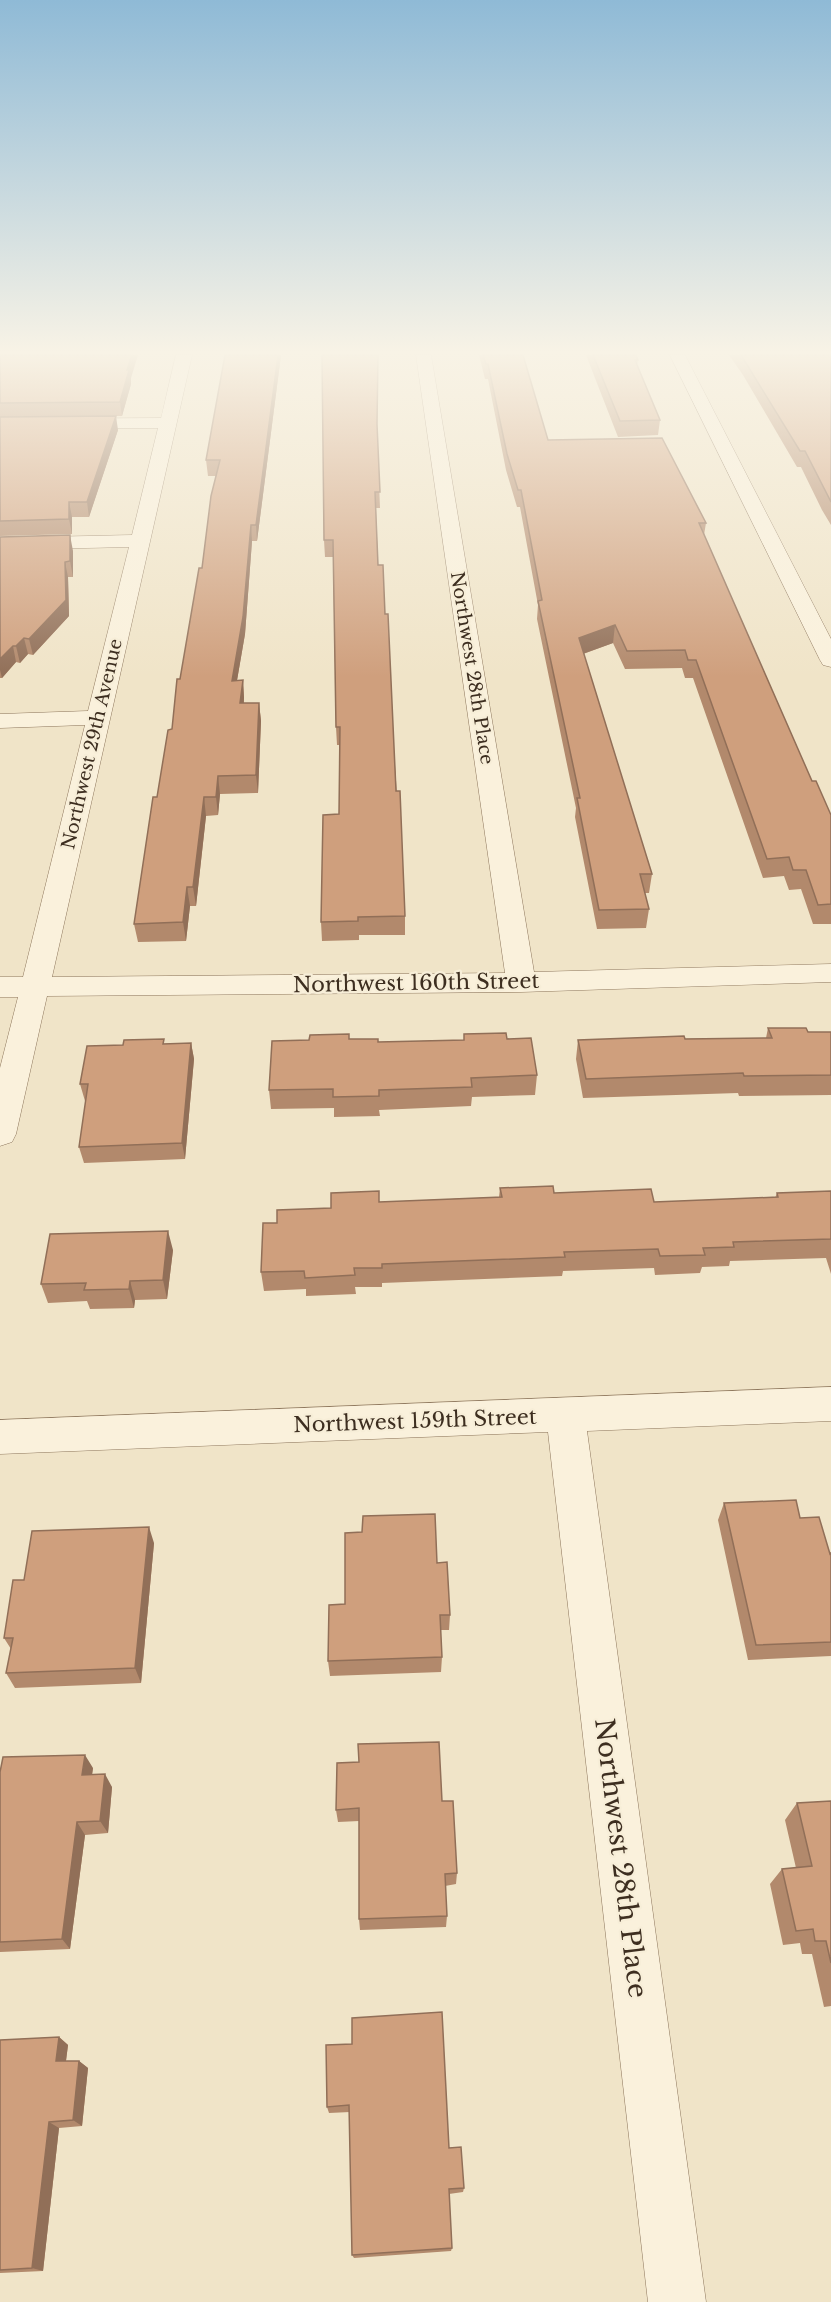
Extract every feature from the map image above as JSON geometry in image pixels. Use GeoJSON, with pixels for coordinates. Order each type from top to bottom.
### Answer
{"type":"FeatureCollection","features":[{"type":"Feature","properties":{"kind":"street","name":"Northwest 29th Avenue"},"geometry":{"type":"LineString","coordinates":[[0,1134],[159,462]]}},
{"type":"Feature","properties":{"kind":"street","name":"Northwest 28th Place"},"geometry":{"type":"LineString","coordinates":[[440,462],[521,982]]}},
{"type":"Feature","properties":{"kind":"street"},"geometry":{"type":"LineString","coordinates":[[732,462],[831,660]]}},
{"type":"Feature","properties":{"kind":"street"},"geometry":{"type":"LineString","coordinates":[[0,544],[140,541]]}},
{"type":"Feature","properties":{"kind":"street"},"geometry":{"type":"LineString","coordinates":[[0,721],[98,718]]}},
{"type":"Feature","properties":{"kind":"street","name":"Northwest 160th Street"},"geometry":{"type":"LineString","coordinates":[[0,987],[521,982],[831,974]]}},
{"type":"Feature","properties":{"kind":"street","name":"Northwest 159th Street"},"geometry":{"type":"LineString","coordinates":[[0,1437],[831,1404]]}},
{"type":"Feature","properties":{"kind":"street","name":"Northwest 28th Place"},"geometry":{"type":"LineString","coordinates":[[565,1415],[677,2302]]}},
{"type":"Feature","properties":{"kind":"building"},"geometry":{"type":"Polygon","coordinates":[[[0,462],[100,462],[87,502],[69,502],[69,519],[0,521],[0,462]]]}},
{"type":"Feature","properties":{"kind":"building"},"geometry":{"type":"Polygon","coordinates":[[[219,462],[264,462],[256,525],[251,525],[243,617],[232,681],[243,680],[240,703],[259,703],[256,775],[218,776],[216,797],[204,797],[193,887],[187,887],[183,922],[134,924],[153,797],[157,797],[168,730],[172,729],[177,679],[180,679],[199,568],[202,568],[211,496],[219,462]]]}},
{"type":"Feature","properties":{"kind":"building"},"geometry":{"type":"Polygon","coordinates":[[[323,462],[379,462],[380,492],[375,492],[378,565],[383,565],[385,614],[388,614],[396,791],[400,791],[405,916],[358,917],[358,921],[321,922],[323,815],[339,814],[340,727],[336,727],[333,540],[324,540],[323,462]]]}},
{"type":"Feature","properties":{"kind":"building"},"geometry":{"type":"Polygon","coordinates":[[[510,462],[675,462],[706,523],[699,523],[812,781],[816,781],[831,815],[831,904],[818,905],[806,870],[793,870],[789,857],[767,859],[696,660],[688,660],[685,650],[627,651],[615,625],[579,638],[652,874],[640,874],[649,909],[599,910],[577,798],[580,798],[538,601],[542,600],[521,490],[518,490],[510,462]]]}},
{"type":"Feature","properties":{"kind":"building"},"geometry":{"type":"Polygon","coordinates":[[[811,462],[831,462],[831,502],[811,462]]]}},
{"type":"Feature","properties":{"kind":"building"},"geometry":{"type":"Polygon","coordinates":[[[70,535],[70,561],[65,562],[66,600],[29,639],[24,638],[0,659],[0,537],[70,535]]]}},
{"type":"Feature","properties":{"kind":"building"},"geometry":{"type":"Polygon","coordinates":[[[768,1028],[806,1028],[808,1032],[831,1032],[831,1075],[744,1076],[743,1073],[586,1079],[578,1040],[684,1036],[685,1039],[772,1038],[768,1028]]]}},
{"type":"Feature","properties":{"kind":"building"},"geometry":{"type":"Polygon","coordinates":[[[506,1033],[507,1039],[531,1038],[537,1075],[471,1078],[472,1087],[379,1090],[379,1096],[333,1097],[333,1089],[269,1090],[272,1041],[309,1040],[310,1035],[349,1034],[349,1039],[378,1039],[378,1042],[464,1040],[464,1034],[506,1033]]]}},
{"type":"Feature","properties":{"kind":"building"},"geometry":{"type":"Polygon","coordinates":[[[164,1039],[163,1044],[191,1043],[182,1143],[79,1147],[88,1084],[80,1084],[87,1046],[123,1045],[124,1040],[164,1039]]]}},
{"type":"Feature","properties":{"kind":"building"},"geometry":{"type":"Polygon","coordinates":[[[553,1186],[554,1193],[651,1189],[654,1202],[778,1197],[777,1193],[831,1191],[831,1239],[733,1242],[734,1247],[703,1248],[705,1255],[660,1256],[658,1249],[564,1252],[565,1257],[382,1264],[382,1268],[354,1268],[355,1275],[305,1278],[304,1271],[261,1272],[263,1223],[277,1223],[277,1210],[331,1208],[331,1193],[379,1191],[379,1202],[502,1197],[500,1188],[553,1186]]]}},
{"type":"Feature","properties":{"kind":"building"},"geometry":{"type":"Polygon","coordinates":[[[168,1231],[163,1280],[130,1281],[129,1289],[84,1290],[86,1283],[41,1284],[50,1234],[168,1231]]]}},
{"type":"Feature","properties":{"kind":"building"},"geometry":{"type":"Polygon","coordinates":[[[796,1500],[800,1518],[819,1517],[831,1553],[831,1642],[756,1645],[724,1503],[796,1500]]]}},
{"type":"Feature","properties":{"kind":"building"},"geometry":{"type":"Polygon","coordinates":[[[435,1514],[437,1563],[447,1562],[450,1615],[440,1615],[442,1657],[328,1661],[329,1605],[345,1604],[345,1533],[362,1532],[363,1516],[435,1514]]]}},
{"type":"Feature","properties":{"kind":"building"},"geometry":{"type":"Polygon","coordinates":[[[149,1527],[135,1668],[6,1673],[13,1638],[4,1638],[13,1580],[24,1580],[32,1531],[149,1527]]]}},
{"type":"Feature","properties":{"kind":"building"},"geometry":{"type":"Polygon","coordinates":[[[439,1742],[442,1801],[453,1801],[457,1873],[445,1874],[447,1916],[359,1919],[359,1808],[336,1810],[337,1763],[359,1762],[358,1744],[439,1742]]]}},
{"type":"Feature","properties":{"kind":"building"},"geometry":{"type":"Polygon","coordinates":[[[85,1755],[82,1775],[105,1774],[100,1821],[77,1822],[62,1939],[0,1942],[0,1772],[3,1757],[85,1755]]]}},
{"type":"Feature","properties":{"kind":"building"},"geometry":{"type":"Polygon","coordinates":[[[831,1801],[831,1963],[826,1941],[815,1941],[813,1929],[796,1931],[782,1869],[812,1866],[797,1803],[831,1801]]]}},
{"type":"Feature","properties":{"kind":"building"},"geometry":{"type":"Polygon","coordinates":[[[442,2012],[449,2148],[461,2147],[464,2188],[449,2189],[452,2248],[352,2255],[349,2105],[327,2107],[326,2045],[352,2044],[352,2018],[442,2012]]]}},
{"type":"Feature","properties":{"kind":"building"},"geometry":{"type":"Polygon","coordinates":[[[59,2037],[56,2061],[79,2061],[73,2120],[49,2122],[32,2268],[0,2270],[0,2040],[59,2037]]]}}]}
